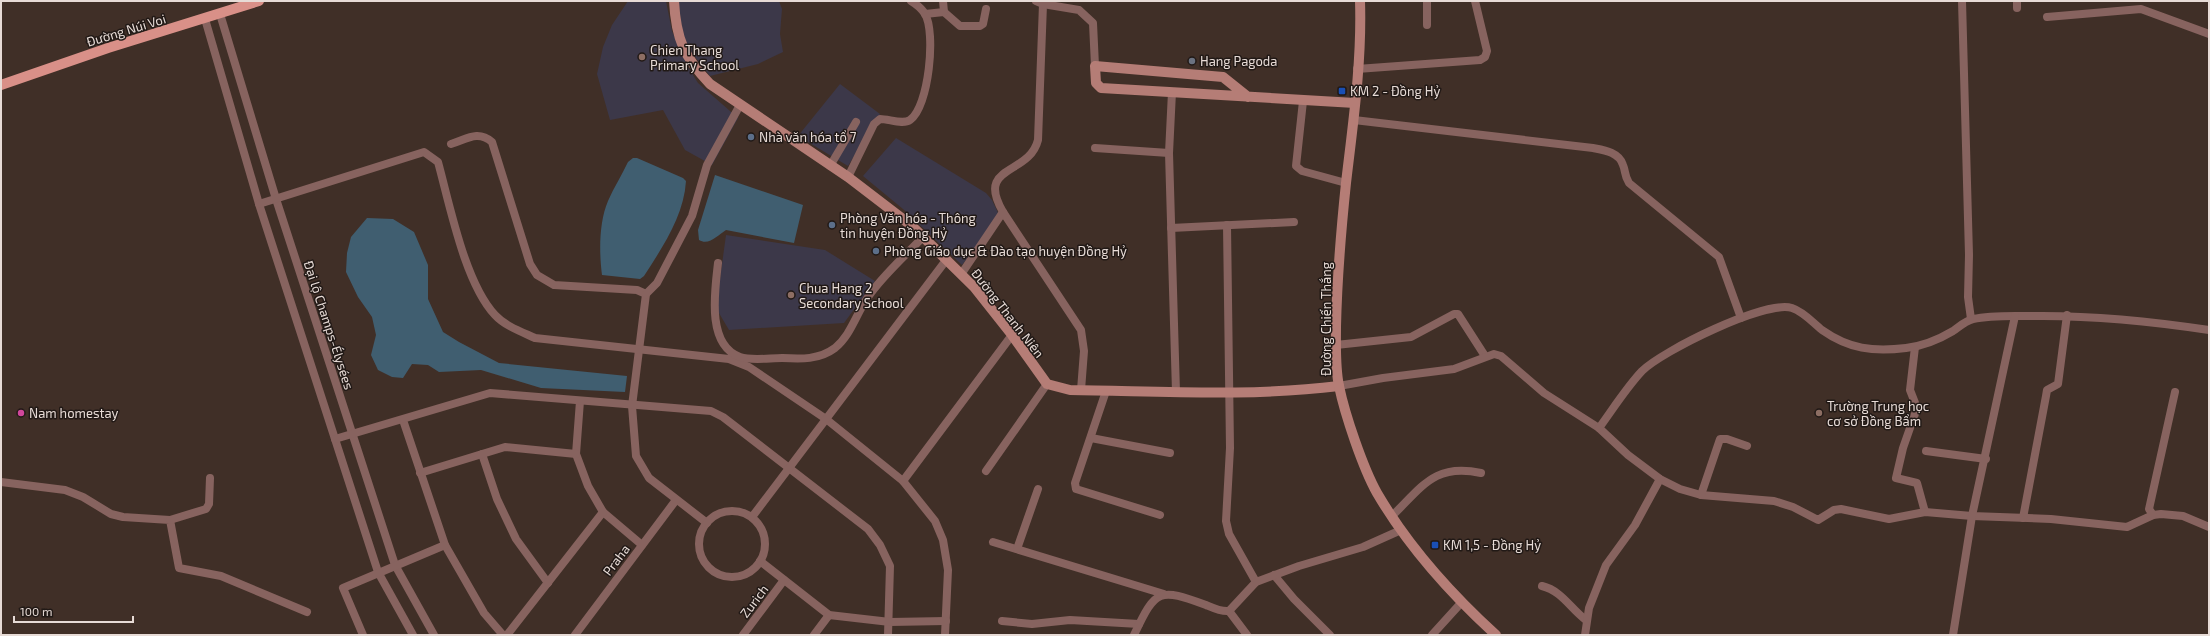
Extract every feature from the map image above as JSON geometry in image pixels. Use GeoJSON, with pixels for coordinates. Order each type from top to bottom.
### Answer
{"type":"FeatureCollection","features":[{"type":"Feature","properties":{"kind":"main road","name":"Đường Núi Voi"},"geometry":{"type":"LineString","coordinates":[[1,84],[108,48],[259,1]]}},
{"type":"Feature","properties":{"kind":"street","name":"Đường Thanh Niên"},"geometry":{"type":"LineString","coordinates":[[674,1],[678,30],[686,56],[710,84],[848,177],[912,226],[962,273],[1012,335],[1047,384]]}},
{"type":"Feature","properties":{"kind":"street"},"geometry":{"type":"LineString","coordinates":[[848,177],[874,124],[880,119],[903,122],[910,120],[916,113],[928,78],[931,38],[925,14],[911,1]]}},
{"type":"Feature","properties":{"kind":"street"},"geometry":{"type":"LineString","coordinates":[[943,1],[944,12],[960,26],[980,26],[983,24],[986,9]]}},
{"type":"Feature","properties":{"kind":"street","name":"Đường Chiến Thắng"},"geometry":{"type":"LineString","coordinates":[[1360,1],[1354,120],[1346,183],[1337,296],[1336,344],[1339,386],[1376,492],[1401,530],[1461,603],[1496,635]]}},
{"type":"Feature","properties":{"kind":"street"},"geometry":{"type":"LineString","coordinates":[[1427,1],[1427,25]]}},
{"type":"Feature","properties":{"kind":"street"},"geometry":{"type":"LineString","coordinates":[[1357,69],[1480,60],[1485,57],[1487,50],[1475,1]]}},
{"type":"Feature","properties":{"kind":"street"},"geometry":{"type":"LineString","coordinates":[[1962,1],[1969,255],[1968,297],[1971,319]]}},
{"type":"Feature","properties":{"kind":"street"},"geometry":{"type":"LineString","coordinates":[[1081,390],[1084,351],[1081,330],[996,201],[993,191],[994,183],[1003,173],[1028,158],[1036,150],[1038,140],[1039,2],[1079,10],[1093,23],[1096,83],[1102,88],[1355,103]]}},
{"type":"Feature","properties":{"kind":"street"},"geometry":{"type":"LineString","coordinates":[[2047,18],[2141,5],[2209,34]]}},
{"type":"Feature","properties":{"kind":"street"},"geometry":{"type":"LineString","coordinates":[[925,14],[944,12]]}},
{"type":"Feature","properties":{"kind":"street","name":"Đại lộ Champs-Élysées"},"geometry":{"type":"LineString","coordinates":[[220,14],[276,199],[395,565],[434,635]]}},
{"type":"Feature","properties":{"kind":"street"},"geometry":{"type":"LineString","coordinates":[[205,19],[259,204],[378,572],[413,635]]}},
{"type":"Feature","properties":{"kind":"street"},"geometry":{"type":"LineString","coordinates":[[1095,66],[1224,76],[1248,96]]}},
{"type":"Feature","properties":{"kind":"street"},"geometry":{"type":"LineString","coordinates":[[1172,92],[1169,153],[1176,392]]}},
{"type":"Feature","properties":{"kind":"street"},"geometry":{"type":"LineString","coordinates":[[1303,101],[1296,166],[1302,171],[1346,183]]}},
{"type":"Feature","properties":{"kind":"street"},"geometry":{"type":"LineString","coordinates":[[707,523],[649,478],[636,456],[632,406],[646,294],[657,283],[692,216],[707,165],[740,105]]}},
{"type":"Feature","properties":{"kind":"street"},"geometry":{"type":"LineString","coordinates":[[1354,120],[1593,148],[1616,155],[1623,164],[1624,174],[1630,182],[1719,257],[1740,318]]}},
{"type":"Feature","properties":{"kind":"street"},"geometry":{"type":"LineString","coordinates":[[830,166],[856,122]]}},
{"type":"Feature","properties":{"kind":"street"},"geometry":{"type":"LineString","coordinates":[[451,144],[477,136],[484,136],[492,142],[530,264],[537,276],[554,285],[637,290],[646,294]]}},
{"type":"Feature","properties":{"kind":"street"},"geometry":{"type":"LineString","coordinates":[[1095,148],[1169,153]]}},
{"type":"Feature","properties":{"kind":"street"},"geometry":{"type":"LineString","coordinates":[[259,204],[424,152],[438,162],[469,269],[479,293],[496,316],[517,330],[535,338],[729,359],[749,367],[826,420],[903,481],[935,521],[943,540],[948,570],[946,635]]}},
{"type":"Feature","properties":{"kind":"street"},"geometry":{"type":"LineString","coordinates":[[962,273],[1003,212]]}},
{"type":"Feature","properties":{"kind":"street"},"geometry":{"type":"LineString","coordinates":[[1171,228],[1294,222]]}},
{"type":"Feature","properties":{"kind":"street"},"geometry":{"type":"LineString","coordinates":[[1227,225],[1230,448],[1226,521],[1229,534],[1256,582]]}},
{"type":"Feature","properties":{"kind":"street"},"geometry":{"type":"LineString","coordinates":[[718,263],[713,303],[714,318],[728,350],[740,357],[808,359],[822,356],[843,340],[868,296],[923,237]]}},
{"type":"Feature","properties":{"kind":"street"},"geometry":{"type":"LineString","coordinates":[[752,517],[947,260]]}},
{"type":"Feature","properties":{"kind":"street"},"geometry":{"type":"LineString","coordinates":[[1599,428],[1627,389],[1655,360],[1676,348],[1740,318],[1782,306],[1801,312],[1836,339],[1850,346],[1866,349],[1915,346],[1938,340],[1971,319],[2015,316],[2067,315],[2102,317],[2209,330]]}},
{"type":"Feature","properties":{"kind":"street"},"geometry":{"type":"LineString","coordinates":[[1336,344],[1411,337],[1454,314],[1458,314],[1485,356]]}},
{"type":"Feature","properties":{"kind":"street"},"geometry":{"type":"LineString","coordinates":[[2023,518],[2046,396],[2049,389],[2058,384],[2067,315]]}},
{"type":"Feature","properties":{"kind":"street"},"geometry":{"type":"LineString","coordinates":[[1953,635],[1972,516],[1986,459],[2015,316]]}},
{"type":"Feature","properties":{"kind":"street"},"geometry":{"type":"LineString","coordinates":[[903,481],[1012,335]]}},
{"type":"Feature","properties":{"kind":"street"},"geometry":{"type":"LineString","coordinates":[[1915,346],[1910,390],[1917,408],[1903,448],[1896,478],[1917,483],[1925,512]]}},
{"type":"Feature","properties":{"kind":"street"},"geometry":{"type":"LineString","coordinates":[[986,471],[1047,384],[1058,388],[1106,391],[1230,393],[1275,392],[1339,386],[1454,369],[1466,366],[1485,356],[1494,354],[1501,356],[1544,393],[1599,428],[1628,455],[1660,479],[1680,489],[1701,495],[1774,501],[1793,507],[1818,520],[1837,509],[1889,519],[1925,512],[2023,518],[2127,527],[2153,515],[2183,516],[2209,527]]}},
{"type":"Feature","properties":{"kind":"street"},"geometry":{"type":"LineString","coordinates":[[1106,391],[1075,483],[1076,489],[1160,515]]}},
{"type":"Feature","properties":{"kind":"street"},"geometry":{"type":"LineString","coordinates":[[2153,515],[2149,509],[2175,392]]}},
{"type":"Feature","properties":{"kind":"street"},"geometry":{"type":"LineString","coordinates":[[335,439],[490,393],[632,406],[711,411],[724,417],[788,469],[868,529],[880,545],[890,566],[890,622],[888,635]]}},
{"type":"Feature","properties":{"kind":"street"},"geometry":{"type":"LineString","coordinates":[[580,401],[576,454],[588,486],[603,512],[642,545]]}},
{"type":"Feature","properties":{"kind":"street"},"geometry":{"type":"LineString","coordinates":[[403,420],[446,545],[484,612],[502,635]]}},
{"type":"Feature","properties":{"kind":"street"},"geometry":{"type":"LineString","coordinates":[[1091,438],[1170,453]]}},
{"type":"Feature","properties":{"kind":"street"},"geometry":{"type":"LineString","coordinates":[[1701,495],[1720,439],[1727,439],[1747,446]]}},
{"type":"Feature","properties":{"kind":"street"},"geometry":{"type":"LineString","coordinates":[[420,473],[505,447],[576,454]]}},
{"type":"Feature","properties":{"kind":"street"},"geometry":{"type":"LineString","coordinates":[[1926,451],[1986,459]]}},
{"type":"Feature","properties":{"kind":"street"},"geometry":{"type":"LineString","coordinates":[[482,454],[498,498],[516,539],[548,583]]}},
{"type":"Feature","properties":{"kind":"street"},"geometry":{"type":"LineString","coordinates":[[1392,516],[1425,483],[1438,475],[1462,469],[1481,473]]}},
{"type":"Feature","properties":{"kind":"street"},"geometry":{"type":"LineString","coordinates":[[1,482],[65,490],[83,497],[111,514],[123,517],[170,520],[206,509],[209,504],[210,478]]}},
{"type":"Feature","properties":{"kind":"street"},"geometry":{"type":"LineString","coordinates":[[1585,635],[1586,620],[1593,596],[1606,564],[1635,525],[1660,479]]}},
{"type":"Feature","properties":{"kind":"street"},"geometry":{"type":"LineString","coordinates":[[1017,549],[1038,489]]}},
{"type":"Feature","properties":{"kind":"street","name":"Praha"},"geometry":{"type":"LineString","coordinates":[[575,635],[676,500]]}},
{"type":"Feature","properties":{"kind":"street"},"geometry":{"type":"LineString","coordinates":[[733,511],[752,517],[763,532],[765,542],[760,561],[752,570],[737,576],[720,574],[711,568],[704,561],[700,547],[702,532],[707,523],[714,516],[733,511]]}},
{"type":"Feature","properties":{"kind":"street"},"geometry":{"type":"LineString","coordinates":[[507,635],[603,512]]}},
{"type":"Feature","properties":{"kind":"street"},"geometry":{"type":"LineString","coordinates":[[170,520],[179,568],[221,576],[307,612]]}},
{"type":"Feature","properties":{"kind":"street"},"geometry":{"type":"LineString","coordinates":[[1229,611],[1256,582],[1364,547],[1401,530]]}},
{"type":"Feature","properties":{"kind":"street"},"geometry":{"type":"LineString","coordinates":[[993,542],[1164,594],[1174,594],[1219,610],[1229,611],[1248,635]]}},
{"type":"Feature","properties":{"kind":"street"},"geometry":{"type":"LineString","coordinates":[[363,635],[343,588],[378,572],[446,545]]}},
{"type":"Feature","properties":{"kind":"street"},"geometry":{"type":"LineString","coordinates":[[760,561],[829,615],[890,622],[946,622]]}},
{"type":"Feature","properties":{"kind":"street"},"geometry":{"type":"LineString","coordinates":[[1274,575],[1294,599],[1330,635]]}},
{"type":"Feature","properties":{"kind":"street","name":"Zurich"},"geometry":{"type":"LineString","coordinates":[[743,635],[784,580]]}},
{"type":"Feature","properties":{"kind":"street"},"geometry":{"type":"LineString","coordinates":[[1542,586],[1558,592],[1571,607],[1586,620]]}},
{"type":"Feature","properties":{"kind":"street"},"geometry":{"type":"LineString","coordinates":[[1134,635],[1139,624],[1154,602],[1164,594]]}},
{"type":"Feature","properties":{"kind":"street"},"geometry":{"type":"LineString","coordinates":[[1432,635],[1461,603]]}},
{"type":"Feature","properties":{"kind":"street"},"geometry":{"type":"LineString","coordinates":[[814,635],[829,615]]}},
{"type":"Feature","properties":{"kind":"street"},"geometry":{"type":"LineString","coordinates":[[1002,621],[1032,624],[1070,620],[1139,624]]}},
{"type":"Feature","properties":{"kind":"shaded area","name":"Chien Thang Primary School"},"geometry":{"type":"Polygon","coordinates":[[[628,1],[666,1],[672,31],[688,67],[698,83],[738,118],[712,165],[685,150],[663,110],[610,120],[597,74],[603,47],[612,25],[628,1]]]}},
{"type":"Feature","properties":{"kind":"shaded area"},"geometry":{"type":"Polygon","coordinates":[[[678,1],[779,1],[782,9],[780,34],[783,52],[758,64],[710,76],[684,43],[678,1]]]}},
{"type":"Feature","properties":{"kind":"shaded area"},"geometry":{"type":"Polygon","coordinates":[[[840,84],[880,114],[848,166],[798,136],[840,84]]]}},
{"type":"Feature","properties":{"kind":"shaded area"},"geometry":{"type":"Polygon","coordinates":[[[896,138],[986,193],[992,200],[1000,217],[962,265],[903,209],[863,176],[896,138]]]}},
{"type":"Feature","properties":{"kind":"shaded area","name":"Chua Hang 2 Secondary School"},"geometry":{"type":"Polygon","coordinates":[[[726,235],[825,250],[875,281],[844,323],[729,330],[716,308],[726,235]]]}},
{"type":"Feature","properties":{"kind":"water"},"geometry":{"type":"Polygon","coordinates":[[[633,158],[637,158],[683,178],[686,181],[677,219],[658,254],[644,276],[640,279],[602,275],[600,257],[600,237],[605,209],[610,196],[628,162],[633,158]]]}},
{"type":"Feature","properties":{"kind":"water"},"geometry":{"type":"Polygon","coordinates":[[[715,175],[803,205],[794,243],[726,230],[710,241],[706,242],[699,240],[698,230],[715,175]]]}},
{"type":"Feature","properties":{"kind":"water"},"geometry":{"type":"Polygon","coordinates":[[[367,218],[393,219],[414,232],[428,265],[428,299],[443,332],[499,363],[627,376],[625,392],[541,388],[481,370],[439,372],[428,365],[412,364],[403,378],[392,377],[378,370],[371,355],[376,335],[372,317],[358,297],[346,272],[347,253],[351,237],[367,218]]]}},
{"type":"Feature","properties":{"kind":"place","name":"Chien Thang Primary School"},"geometry":{"type":"Point","coordinates":[642,57]}},
{"type":"Feature","properties":{"kind":"place","name":"Hang Pagoda"},"geometry":{"type":"Point","coordinates":[1192,61]}},
{"type":"Feature","properties":{"kind":"place","name":"KM 2 - Đồng Hỷ"},"geometry":{"type":"Point","coordinates":[1342,91]}},
{"type":"Feature","properties":{"kind":"place","name":"Nhà văn hóa tổ 7"},"geometry":{"type":"Point","coordinates":[751,137]}},
{"type":"Feature","properties":{"kind":"place","name":"Phòng Văn hóa - Thông tin huyện Đồng Hỷ"},"geometry":{"type":"Point","coordinates":[832,225]}},
{"type":"Feature","properties":{"kind":"place","name":"Phòng Giáo dục & Đào tạo huyện Đồng Hỷ"},"geometry":{"type":"Point","coordinates":[876,251]}},
{"type":"Feature","properties":{"kind":"place","name":"Chua Hang 2 Secondary School"},"geometry":{"type":"Point","coordinates":[791,295]}},
{"type":"Feature","properties":{"kind":"place","name":"Nam homestay"},"geometry":{"type":"Point","coordinates":[21,413]}},
{"type":"Feature","properties":{"kind":"place","name":"Trường Trung học cơ sở Đồng Bẩm"},"geometry":{"type":"Point","coordinates":[1819,413]}},
{"type":"Feature","properties":{"kind":"place","name":"KM 1,5 - Đồng Hỷ"},"geometry":{"type":"Point","coordinates":[1435,545]}}]}
